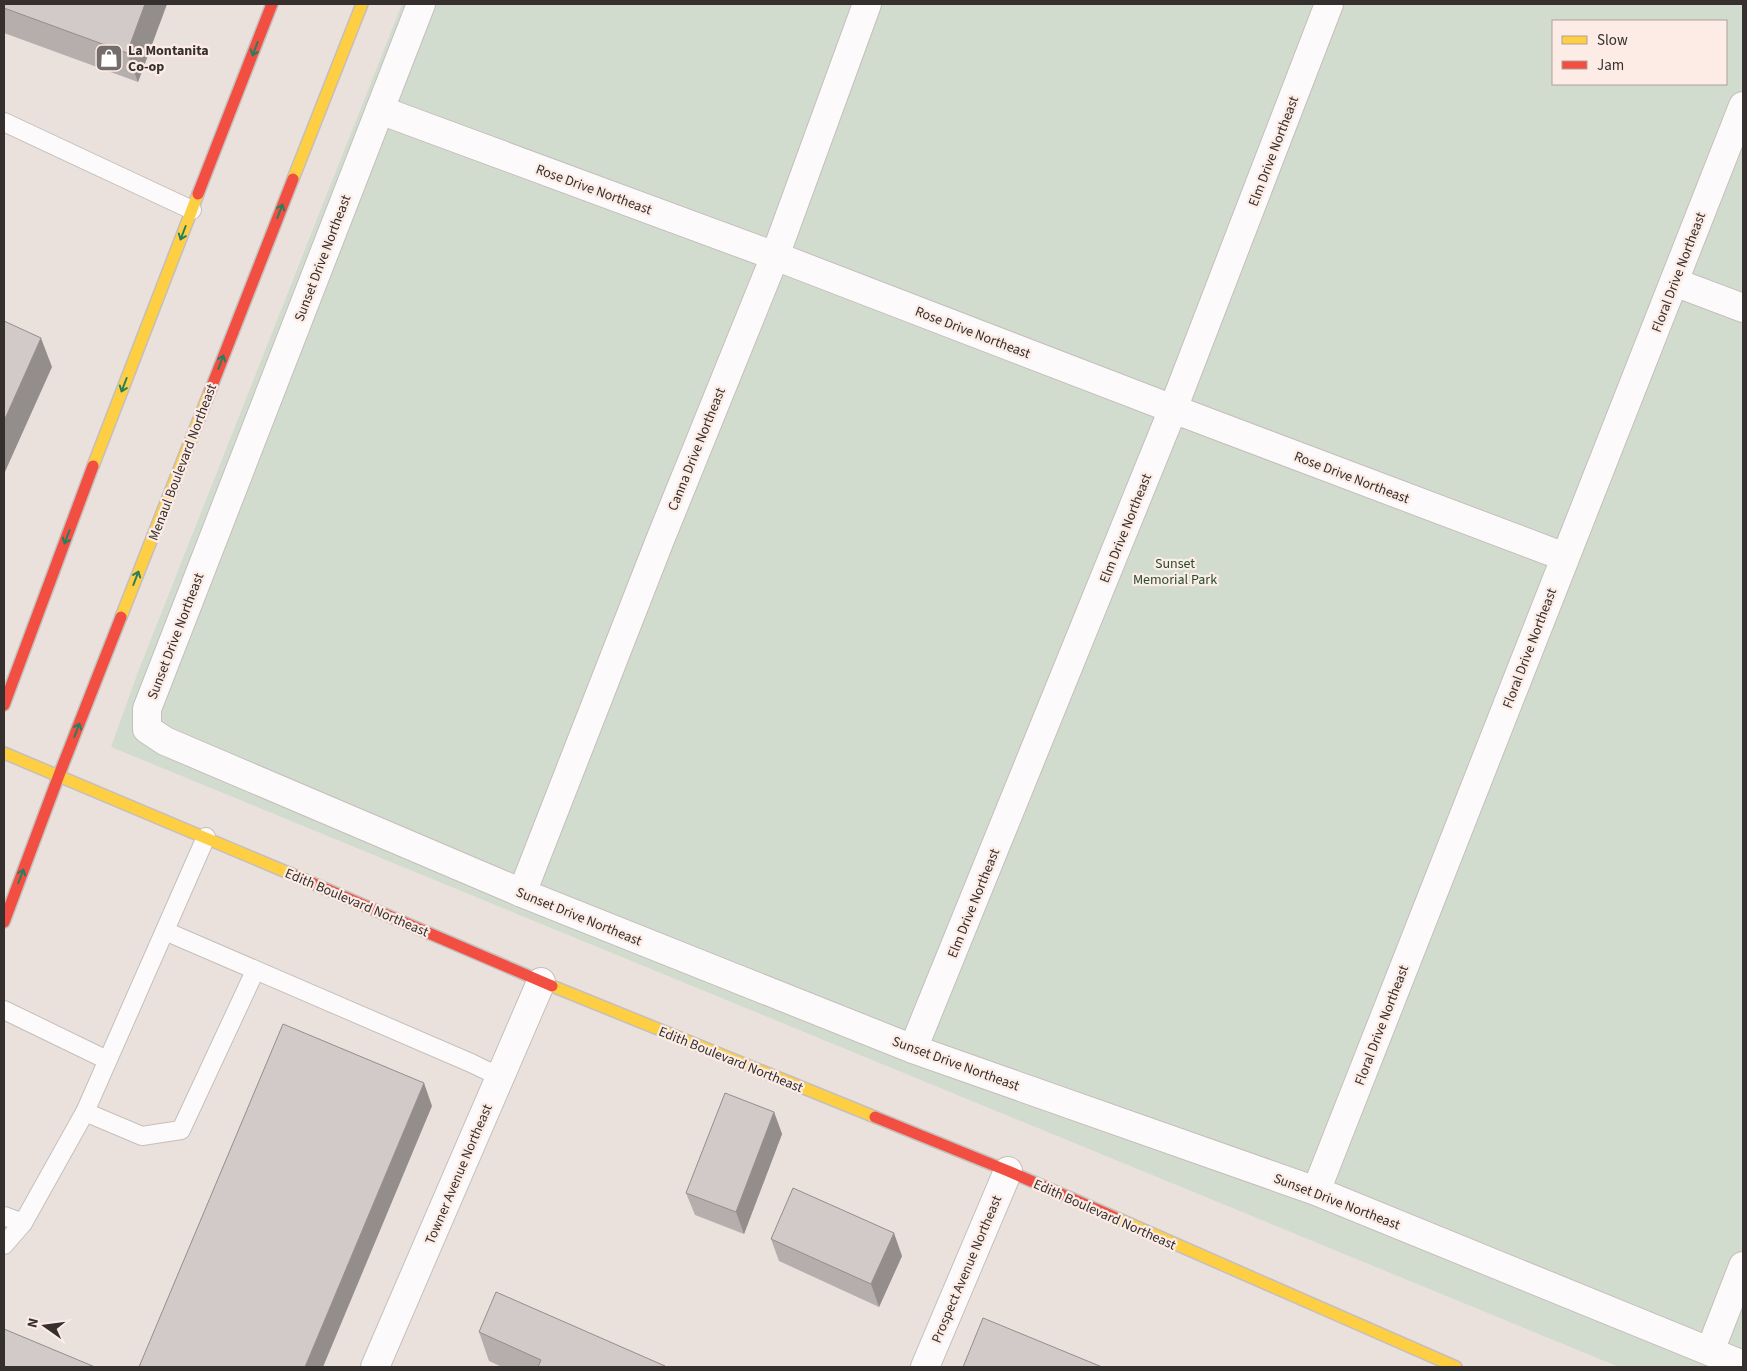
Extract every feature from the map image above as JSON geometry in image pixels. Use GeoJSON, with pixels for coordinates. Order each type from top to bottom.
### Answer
{"type":"FeatureCollection","features":[{"type":"Feature","properties":{"kind":"main road"},"geometry":{"type":"LineString","coordinates":[[4,705],[129,370],[272,4]]}},
{"type":"Feature","properties":{"kind":"main road","name":"Menaul Boulevard Northeast"},"geometry":{"type":"LineString","coordinates":[[4,922],[59,775],[362,4]]}},
{"type":"Feature","properties":{"kind":"main road","name":"Edith Boulevard Northeast"},"geometry":{"type":"LineString","coordinates":[[4,753],[206,837],[541,982],[1008,1172],[1456,1367]]}},
{"type":"Feature","properties":{"kind":"street","name":"Sunset Drive Northeast"},"geometry":{"type":"LineString","coordinates":[[421,4],[147,709],[146,729],[165,742],[522,893],[913,1049],[1316,1191],[1743,1365]]}},
{"type":"Feature","properties":{"kind":"street","name":"Canna Drive Northeast"},"geometry":{"type":"LineString","coordinates":[[522,893],[660,540],[775,256],[867,4]]}},
{"type":"Feature","properties":{"kind":"street","name":"Elm Drive Northeast"},"geometry":{"type":"LineString","coordinates":[[913,1049],[1173,409],[1329,4]]}},
{"type":"Feature","properties":{"kind":"street","name":"Floral Drive Northeast"},"geometry":{"type":"LineString","coordinates":[[1316,1191],[1743,106]]}},
{"type":"Feature","properties":{"kind":"street","name":"Rose Drive Northeast"},"geometry":{"type":"LineString","coordinates":[[380,110],[775,256],[1565,557]]}},
{"type":"Feature","properties":{"kind":"street"},"geometry":{"type":"LineString","coordinates":[[1674,282],[1743,308]]}},
{"type":"Feature","properties":{"kind":"street","name":"Towner Avenue Northeast"},"geometry":{"type":"LineString","coordinates":[[375,1367],[541,982]]}},
{"type":"Feature","properties":{"kind":"street","name":"Prospect Avenue Northeast"},"geometry":{"type":"LineString","coordinates":[[925,1367],[1008,1172]]}},
{"type":"Feature","properties":{"kind":"street"},"geometry":{"type":"LineString","coordinates":[[1710,1351],[1743,1266]]}},
{"type":"Feature","properties":{"kind":"lane"},"geometry":{"type":"LineString","coordinates":[[4,122],[192,210]]}},
{"type":"Feature","properties":{"kind":"lane"},"geometry":{"type":"LineString","coordinates":[[4,1245],[23,1223],[84,1112],[206,837]]}},
{"type":"Feature","properties":{"kind":"lane"},"geometry":{"type":"LineString","coordinates":[[165,931],[472,1063],[500,1077]]}},
{"type":"Feature","properties":{"kind":"lane"},"geometry":{"type":"LineString","coordinates":[[84,1112],[142,1136],[181,1130],[255,971]]}},
{"type":"Feature","properties":{"kind":"lane"},"geometry":{"type":"LineString","coordinates":[[4,1010],[107,1060]]}},
{"type":"Feature","properties":{"kind":"lane"},"geometry":{"type":"LineString","coordinates":[[4,1216],[23,1223]]}},
{"type":"Feature","properties":{"kind":"green space","name":"Sunset Memorial Park"},"geometry":{"type":"Polygon","coordinates":[[[402,4],[1743,4],[1743,1367],[1619,1367],[111,747],[138,672],[402,4]]]}},
{"type":"Feature","properties":{"kind":"building"},"geometry":{"type":"Polygon","coordinates":[[[4,4],[145,4],[127,53],[4,8],[4,4]]]}},
{"type":"Feature","properties":{"kind":"building"},"geometry":{"type":"Polygon","coordinates":[[[4,321],[41,338],[4,421],[4,321]]]}},
{"type":"Feature","properties":{"kind":"building"},"geometry":{"type":"Polygon","coordinates":[[[283,1024],[424,1083],[305,1367],[139,1367],[283,1024]]]}},
{"type":"Feature","properties":{"kind":"building"},"geometry":{"type":"Polygon","coordinates":[[[725,1093],[774,1112],[736,1212],[686,1193],[725,1093]]]}},
{"type":"Feature","properties":{"kind":"building"},"geometry":{"type":"Polygon","coordinates":[[[793,1188],[894,1233],[871,1284],[771,1239],[793,1188]]]}},
{"type":"Feature","properties":{"kind":"building"},"geometry":{"type":"Polygon","coordinates":[[[496,1292],[665,1366],[538,1367],[541,1360],[479,1332],[496,1292]]]}},
{"type":"Feature","properties":{"kind":"building"},"geometry":{"type":"Polygon","coordinates":[[[983,1318],[1102,1367],[963,1367],[983,1318]]]}},
{"type":"Feature","properties":{"kind":"building"},"geometry":{"type":"Polygon","coordinates":[[[4,1329],[95,1367],[4,1367],[4,1329]]]}},
{"type":"Feature","properties":{"kind":"traffic: slow"},"geometry":{"type":"LineString","coordinates":[[293,179],[362,4]]}},
{"type":"Feature","properties":{"kind":"traffic: slow"},"geometry":{"type":"LineString","coordinates":[[93,466],[198,194]]}},
{"type":"Feature","properties":{"kind":"traffic: slow"},"geometry":{"type":"LineString","coordinates":[[121,617],[210,391]]}},
{"type":"Feature","properties":{"kind":"traffic: slow"},"geometry":{"type":"LineString","coordinates":[[4,753],[291,874]]}},
{"type":"Feature","properties":{"kind":"traffic: slow"},"geometry":{"type":"LineString","coordinates":[[552,986],[875,1117]]}},
{"type":"Feature","properties":{"kind":"traffic: slow"},"geometry":{"type":"LineString","coordinates":[[1114,1217],[1456,1367]]}},
{"type":"Feature","properties":{"kind":"traffic: jam"},"geometry":{"type":"LineString","coordinates":[[198,194],[272,4]]}},
{"type":"Feature","properties":{"kind":"traffic: jam"},"geometry":{"type":"LineString","coordinates":[[210,391],[293,179]]}},
{"type":"Feature","properties":{"kind":"traffic: jam"},"geometry":{"type":"LineString","coordinates":[[4,705],[93,466]]}},
{"type":"Feature","properties":{"kind":"traffic: jam"},"geometry":{"type":"LineString","coordinates":[[4,922],[121,617]]}},
{"type":"Feature","properties":{"kind":"traffic: jam"},"geometry":{"type":"LineString","coordinates":[[291,874],[552,986]]}},
{"type":"Feature","properties":{"kind":"traffic: jam"},"geometry":{"type":"LineString","coordinates":[[875,1117],[1008,1171],[1114,1217]]}},
{"type":"Feature","properties":{"kind":"place","name":"La Montanita Co-op"},"geometry":{"type":"Point","coordinates":[109,58]}}]}
